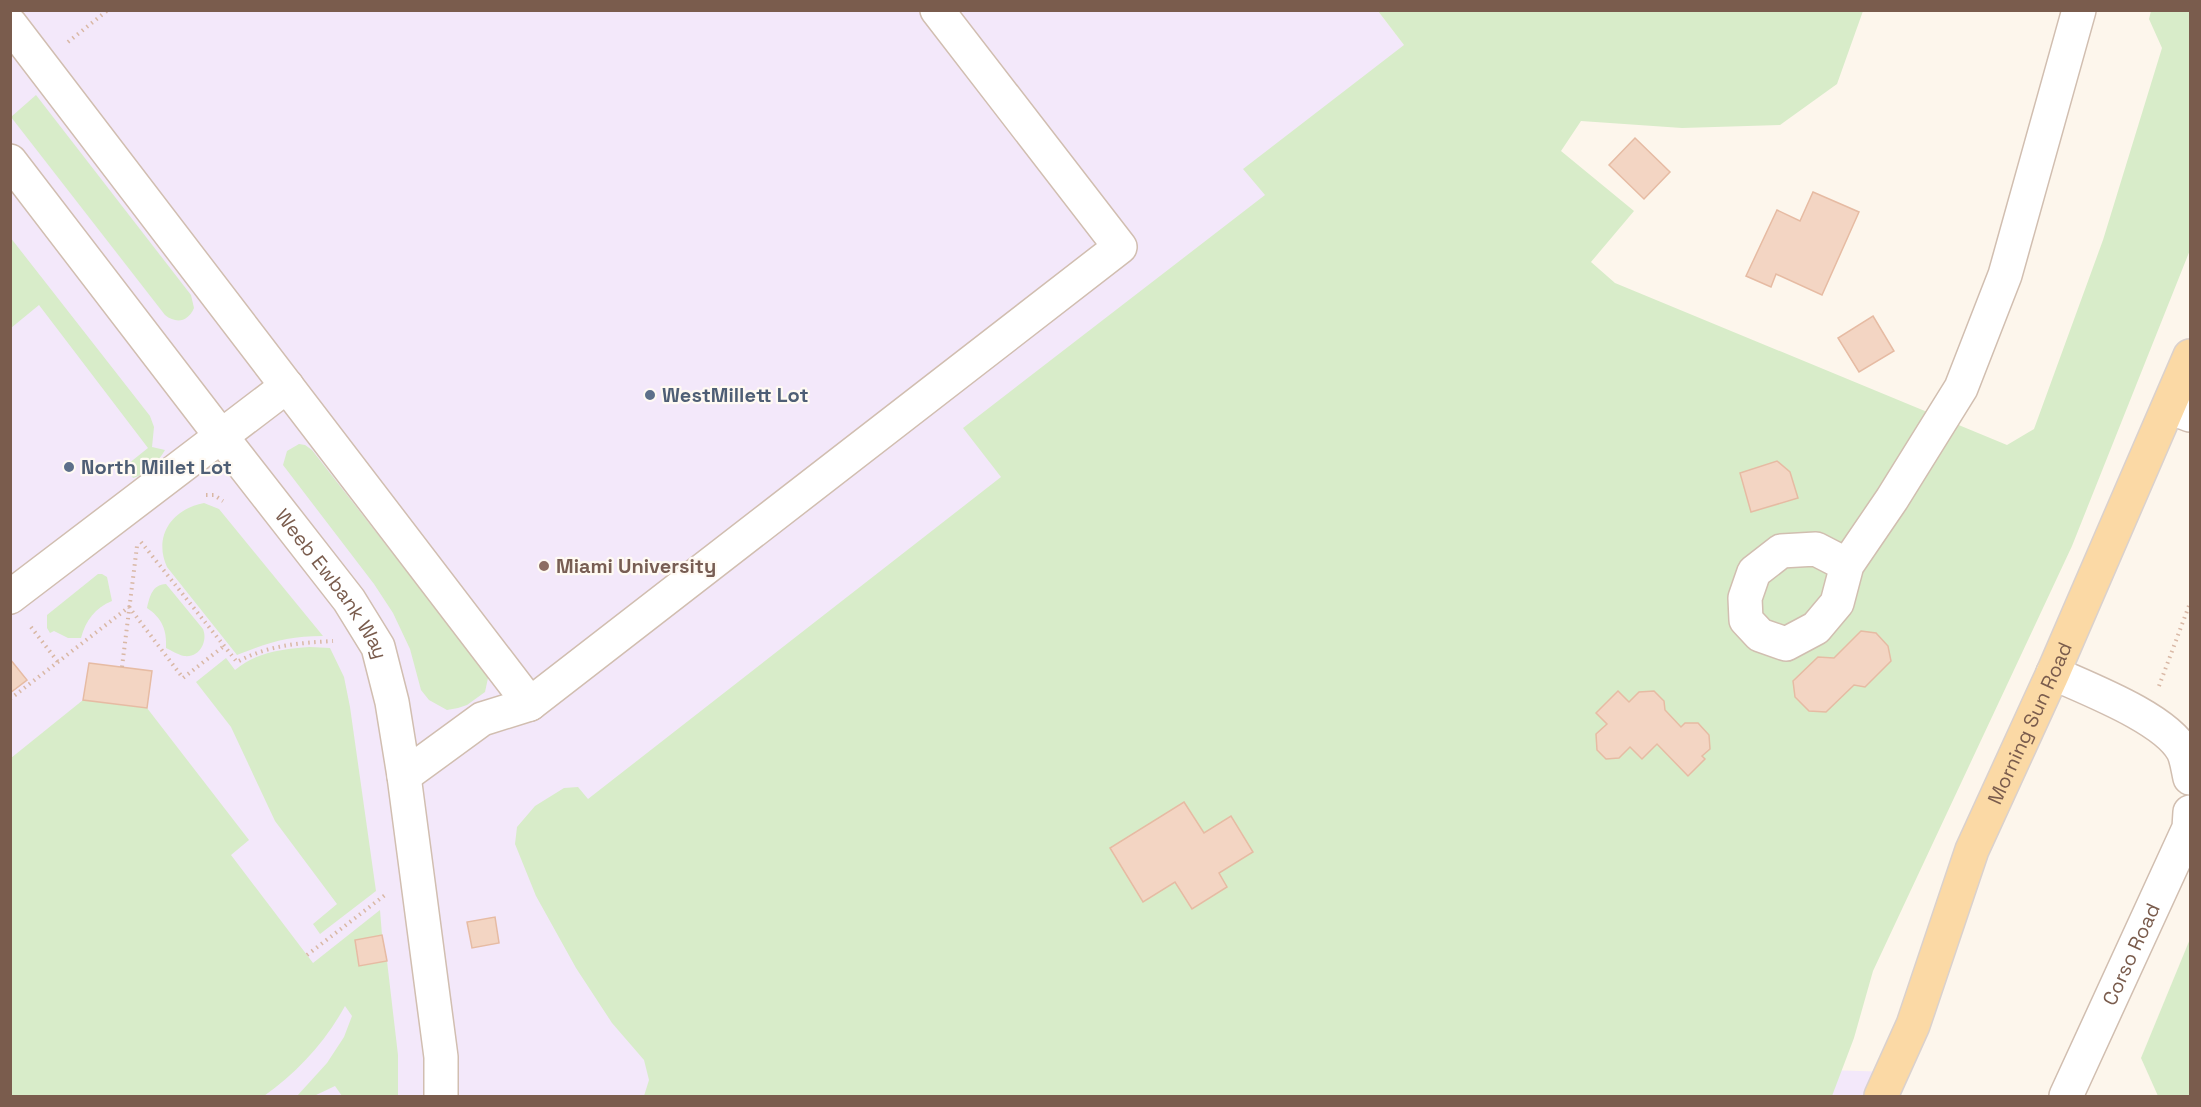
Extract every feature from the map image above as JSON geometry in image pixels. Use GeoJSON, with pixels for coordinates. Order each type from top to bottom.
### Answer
{"type":"FeatureCollection","features":[{"type":"Feature","properties":{"kind":"main road","name":"Morning Sun Road"},"geometry":{"type":"LineString","coordinates":[[1881,1096],[1913,1025],[1972,850],[2053,673],[2180,411],[2190,356]]}},
{"type":"Feature","properties":{"kind":"street"},"geometry":{"type":"LineString","coordinates":[[404,776],[482,719],[530,704],[1120,248],[937,10]]}},
{"type":"Feature","properties":{"kind":"street"},"geometry":{"type":"LineString","coordinates":[[1848,565],[1961,388],[2005,275],[2079,10]]}},
{"type":"Feature","properties":{"kind":"street"},"geometry":{"type":"LineString","coordinates":[[10,24],[530,704]]}},
{"type":"Feature","properties":{"kind":"street","name":"Weeb Ewbank Way"},"geometry":{"type":"LineString","coordinates":[[10,161],[349,600],[378,647],[392,702],[404,776],[441,1058],[441,1096]]}},
{"type":"Feature","properties":{"kind":"street"},"geometry":{"type":"LineString","coordinates":[[19,609],[221,436],[287,386]]}},
{"type":"Feature","properties":{"kind":"street"},"geometry":{"type":"LineString","coordinates":[[2053,673],[2147,718],[2168,734],[2182,751],[2190,778]]}},
{"type":"Feature","properties":{"kind":"street","name":"Corso Road"},"geometry":{"type":"LineString","coordinates":[[2066,1096],[2189,828],[2190,812]]}},
{"type":"Feature","properties":{"kind":"path"},"geometry":{"type":"LineString","coordinates":[[202,495],[214,495],[230,507]]}},
{"type":"Feature","properties":{"kind":"path"},"geometry":{"type":"LineString","coordinates":[[129,546],[138,539]]}},
{"type":"Feature","properties":{"kind":"path"},"geometry":{"type":"LineString","coordinates":[[122,667],[138,539]]}},
{"type":"Feature","properties":{"kind":"path"},"geometry":{"type":"LineString","coordinates":[[138,539],[237,662],[253,653],[284,644],[334,641],[329,634]]}},
{"type":"Feature","properties":{"kind":"path"},"geometry":{"type":"LineString","coordinates":[[2147,718],[2190,603]]}},
{"type":"Feature","properties":{"kind":"path"},"geometry":{"type":"LineString","coordinates":[[129,607],[183,678],[224,646]]}},
{"type":"Feature","properties":{"kind":"path"},"geometry":{"type":"LineString","coordinates":[[10,699],[129,607]]}},
{"type":"Feature","properties":{"kind":"path"},"geometry":{"type":"LineString","coordinates":[[19,609],[58,662]]}},
{"type":"Feature","properties":{"kind":"path"},"geometry":{"type":"LineString","coordinates":[[307,955],[415,871]]}},
{"type":"Feature","properties":{"kind":"path"},"geometry":{"type":"LineString","coordinates":[[382,884],[385,908]]}},
{"type":"Feature","properties":{"kind":"shaded area","name":"Miami University"},"geometry":{"type":"Polygon","coordinates":[[[10,11],[1378,11],[1541,223],[711,1035],[1893,1072],[1881,1096],[11,1096],[10,11]]]}},
{"type":"Feature","properties":{"kind":"green space"},"geometry":{"type":"Polygon","coordinates":[[[1378,11],[1863,11],[1837,84],[1780,125],[1682,128],[1581,121],[1561,151],[1634,211],[1591,262],[1615,283],[2007,445],[2034,429],[2103,240],[2162,48],[2149,19],[2151,11],[2190,11],[2190,250],[2072,546],[1873,971],[1854,1038],[1832,1096],[644,1096],[649,1080],[644,1060],[612,1023],[576,968],[536,896],[515,844],[517,827],[535,806],[564,788],[578,787],[588,799],[1001,477],[963,428],[1265,195],[1243,169],[1404,45],[1378,11]]]}},
{"type":"Feature","properties":{"kind":"green space"},"geometry":{"type":"Polygon","coordinates":[[[36,95],[191,295],[194,308],[185,319],[173,320],[165,315],[11,117],[36,95]]]}},
{"type":"Feature","properties":{"kind":"green space"},"geometry":{"type":"Polygon","coordinates":[[[10,237],[150,416],[154,427],[152,447],[165,450],[142,474],[133,478],[126,469],[128,464],[148,448],[39,305],[11,328],[10,237]]]}},
{"type":"Feature","properties":{"kind":"green space"},"geometry":{"type":"Polygon","coordinates":[[[299,444],[312,450],[485,672],[488,678],[485,692],[467,705],[447,710],[429,700],[421,690],[410,649],[393,613],[374,584],[283,465],[287,451],[299,444]]]}},
{"type":"Feature","properties":{"kind":"green space"},"geometry":{"type":"Polygon","coordinates":[[[204,503],[219,509],[323,636],[279,641],[237,655],[167,567],[163,556],[162,545],[168,526],[183,511],[204,503]]]}},
{"type":"Feature","properties":{"kind":"green space"},"geometry":{"type":"Polygon","coordinates":[[[98,574],[107,577],[112,601],[92,615],[81,638],[68,638],[54,631],[50,633],[47,628],[47,615],[98,574]]]}},
{"type":"Feature","properties":{"kind":"green space"},"geometry":{"type":"Polygon","coordinates":[[[166,584],[203,629],[204,639],[201,648],[190,656],[177,654],[166,648],[166,636],[162,625],[147,608],[155,589],[166,584]]]}},
{"type":"Feature","properties":{"kind":"green space"},"geometry":{"type":"Polygon","coordinates":[[[330,648],[344,677],[376,891],[320,934],[313,924],[337,904],[275,821],[231,727],[196,682],[226,658],[235,670],[261,655],[280,650],[330,648]]]}},
{"type":"Feature","properties":{"kind":"green space"},"geometry":{"type":"Polygon","coordinates":[[[83,700],[147,708],[249,840],[231,855],[313,963],[380,910],[382,935],[355,941],[359,966],[387,961],[398,1055],[398,1096],[342,1096],[335,1086],[314,1096],[297,1096],[327,1063],[344,1037],[352,1016],[345,1006],[329,1032],[310,1056],[264,1096],[11,1096],[11,758],[83,700]]]}},
{"type":"Feature","properties":{"kind":"green space"},"geometry":{"type":"Polygon","coordinates":[[[2190,939],[2190,1096],[2158,1096],[2141,1058],[2190,939]]]}},
{"type":"Feature","properties":{"kind":"building"},"geometry":{"type":"Polygon","coordinates":[[[1635,138],[1670,172],[1644,199],[1609,165],[1635,138]]]}},
{"type":"Feature","properties":{"kind":"building"},"geometry":{"type":"Polygon","coordinates":[[[1813,192],[1859,212],[1822,295],[1776,274],[1771,287],[1746,276],[1777,210],[1800,221],[1813,192]]]}},
{"type":"Feature","properties":{"kind":"building"},"geometry":{"type":"Polygon","coordinates":[[[1873,316],[1894,351],[1859,372],[1838,338],[1873,316]]]}},
{"type":"Feature","properties":{"kind":"building"},"geometry":{"type":"Polygon","coordinates":[[[1777,461],[1790,472],[1798,498],[1751,512],[1740,473],[1777,461]]]}},
{"type":"Feature","properties":{"kind":"building"},"geometry":{"type":"Polygon","coordinates":[[[1861,631],[1876,633],[1888,646],[1891,661],[1865,687],[1854,685],[1826,712],[1809,711],[1795,697],[1793,681],[1818,657],[1834,658],[1861,631]]]}},
{"type":"Feature","properties":{"kind":"building"},"geometry":{"type":"Polygon","coordinates":[[[10,659],[27,680],[10,693],[10,659]]]}},
{"type":"Feature","properties":{"kind":"building"},"geometry":{"type":"Polygon","coordinates":[[[89,663],[152,671],[147,708],[83,700],[89,663]]]}},
{"type":"Feature","properties":{"kind":"building"},"geometry":{"type":"Polygon","coordinates":[[[1618,691],[1629,702],[1639,692],[1654,691],[1664,701],[1665,710],[1681,727],[1685,723],[1698,723],[1709,735],[1710,749],[1702,756],[1705,759],[1688,776],[1657,744],[1642,759],[1630,747],[1619,758],[1606,759],[1597,750],[1596,734],[1607,724],[1596,713],[1618,691]]]}},
{"type":"Feature","properties":{"kind":"building"},"geometry":{"type":"Polygon","coordinates":[[[1184,802],[1204,833],[1231,816],[1253,852],[1219,873],[1227,887],[1192,909],[1175,882],[1143,902],[1110,848],[1184,802]]]}},
{"type":"Feature","properties":{"kind":"building"},"geometry":{"type":"Polygon","coordinates":[[[495,917],[499,943],[472,948],[467,922],[495,917]]]}},
{"type":"Feature","properties":{"kind":"building"},"geometry":{"type":"Polygon","coordinates":[[[382,935],[387,961],[359,966],[355,940],[382,935]]]}},
{"type":"Feature","properties":{"kind":"place","name":"WestMillett Lot"},"geometry":{"type":"Point","coordinates":[650,395]}},
{"type":"Feature","properties":{"kind":"place","name":"North Millet Lot"},"geometry":{"type":"Point","coordinates":[69,467]}},
{"type":"Feature","properties":{"kind":"place","name":"Miami University"},"geometry":{"type":"Point","coordinates":[544,566]}}]}
